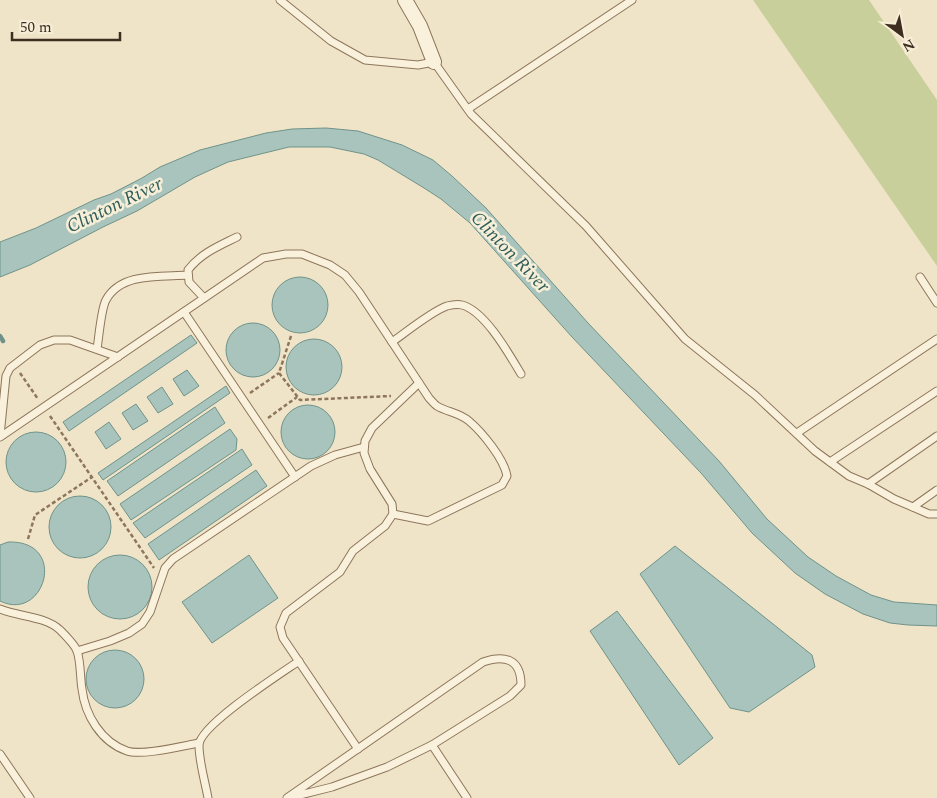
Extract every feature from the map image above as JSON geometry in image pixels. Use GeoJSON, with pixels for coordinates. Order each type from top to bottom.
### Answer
{"type":"FeatureCollection","features":[{"type":"Feature","properties":{"kind":"street"},"geometry":{"type":"LineString","coordinates":[[405,0],[420,26],[434,62]]}},
{"type":"Feature","properties":{"kind":"lane"},"geometry":{"type":"LineString","coordinates":[[280,0],[331,41],[365,60],[418,65],[434,62],[468,109],[586,226],[685,339],[740,383],[815,451],[849,476],[912,507],[929,514],[937,514]]}},
{"type":"Feature","properties":{"kind":"lane"},"geometry":{"type":"LineString","coordinates":[[468,109],[632,0]]}},
{"type":"Feature","properties":{"kind":"lane"},"geometry":{"type":"LineString","coordinates":[[204,298],[189,282],[188,270],[195,261],[208,251],[237,236]]}},
{"type":"Feature","properties":{"kind":"lane"},"geometry":{"type":"LineString","coordinates":[[0,437],[263,258],[286,254],[302,254],[330,265],[345,275],[360,292],[429,398],[438,406],[469,421],[498,454],[505,467],[507,476],[502,485],[428,521],[393,514]]}},
{"type":"Feature","properties":{"kind":"lane"},"geometry":{"type":"LineString","coordinates":[[97,349],[105,301],[112,292],[124,283],[142,278],[188,275]]}},
{"type":"Feature","properties":{"kind":"lane"},"geometry":{"type":"LineString","coordinates":[[920,277],[937,303]]}},
{"type":"Feature","properties":{"kind":"lane"},"geometry":{"type":"LineString","coordinates":[[392,342],[445,307],[460,304],[469,308],[483,319],[503,345],[521,374]]}},
{"type":"Feature","properties":{"kind":"lane"},"geometry":{"type":"LineString","coordinates":[[184,312],[295,477]]}},
{"type":"Feature","properties":{"kind":"lane"},"geometry":{"type":"LineString","coordinates":[[797,433],[937,339]]}},
{"type":"Feature","properties":{"kind":"lane"},"geometry":{"type":"LineString","coordinates":[[0,437],[3,377],[14,365],[40,344],[54,340],[70,340],[118,357]]}},
{"type":"Feature","properties":{"kind":"lane"},"geometry":{"type":"LineString","coordinates":[[358,748],[283,638],[280,627],[286,613],[340,572],[353,551],[384,526],[393,514],[392,504],[370,469],[364,453],[365,441],[372,428],[419,383]]}},
{"type":"Feature","properties":{"kind":"lane"},"geometry":{"type":"LineString","coordinates":[[830,462],[937,391]]}},
{"type":"Feature","properties":{"kind":"lane"},"geometry":{"type":"LineString","coordinates":[[868,484],[937,436]]}},
{"type":"Feature","properties":{"kind":"lane"},"geometry":{"type":"LineString","coordinates":[[77,650],[110,641],[129,633],[142,624],[150,612],[165,568],[173,559],[311,466],[335,455],[364,447]]}},
{"type":"Feature","properties":{"kind":"lane"},"geometry":{"type":"LineString","coordinates":[[912,507],[937,490]]}},
{"type":"Feature","properties":{"kind":"lane"},"geometry":{"type":"LineString","coordinates":[[0,609],[46,621],[60,630],[77,650],[83,701],[92,722],[108,740],[128,751],[148,751],[199,743]]}},
{"type":"Feature","properties":{"kind":"lane"},"geometry":{"type":"LineString","coordinates":[[496,658],[508,659],[516,666],[521,676],[521,685],[510,696],[432,745],[387,766],[332,788],[287,798],[483,662],[496,658]]}},
{"type":"Feature","properties":{"kind":"lane"},"geometry":{"type":"LineString","coordinates":[[208,798],[202,771],[199,743],[205,733],[228,711],[298,661]]}},
{"type":"Feature","properties":{"kind":"lane"},"geometry":{"type":"LineString","coordinates":[[432,745],[467,798]]}},
{"type":"Feature","properties":{"kind":"lane"},"geometry":{"type":"LineString","coordinates":[[0,754],[30,798]]}},
{"type":"Feature","properties":{"kind":"path"},"geometry":{"type":"LineString","coordinates":[[242,398],[279,373],[291,336]]}},
{"type":"Feature","properties":{"kind":"path"},"geometry":{"type":"LineString","coordinates":[[14,365],[162,579]]}},
{"type":"Feature","properties":{"kind":"path"},"geometry":{"type":"LineString","coordinates":[[279,373],[300,400],[405,395]]}},
{"type":"Feature","properties":{"kind":"path"},"geometry":{"type":"LineString","coordinates":[[259,424],[298,397]]}},
{"type":"Feature","properties":{"kind":"path"},"geometry":{"type":"LineString","coordinates":[[28,540],[34,515],[92,477]]}},
{"type":"Feature","properties":{"kind":"green space"},"geometry":{"type":"Polygon","coordinates":[[[753,0],[869,0],[937,100],[937,266],[753,0]]]}},
{"type":"Feature","properties":{"kind":"water","name":"Clinton River"},"geometry":{"type":"Polygon","coordinates":[[[326,128],[358,131],[402,145],[433,160],[486,208],[588,323],[719,461],[767,519],[808,557],[836,576],[871,595],[894,602],[937,605],[937,626],[890,623],[863,614],[825,594],[795,573],[752,533],[701,473],[572,337],[470,223],[441,199],[378,160],[364,154],[330,147],[289,147],[228,162],[195,177],[137,211],[30,265],[0,277],[0,242],[111,194],[160,167],[200,150],[266,133],[292,129],[326,128]]]}},
{"type":"Feature","properties":{"kind":"water"},"geometry":{"type":"Polygon","coordinates":[[[300,277],[315,282],[323,290],[328,305],[323,320],[315,328],[300,333],[285,328],[277,320],[272,305],[277,290],[285,282],[300,277]]]}},
{"type":"Feature","properties":{"kind":"water"},"geometry":{"type":"Polygon","coordinates":[[[253,323],[263,325],[272,331],[278,340],[280,350],[278,360],[272,369],[263,375],[253,377],[243,375],[234,369],[228,360],[226,350],[228,340],[234,331],[243,325],[253,323]]]}},
{"type":"Feature","properties":{"kind":"water"},"geometry":{"type":"Polygon","coordinates":[[[191,335],[197,343],[69,431],[63,422],[191,335]]]}},
{"type":"Feature","properties":{"kind":"water"},"geometry":{"type":"Polygon","coordinates":[[[314,339],[325,341],[334,347],[340,356],[342,367],[340,378],[334,387],[325,393],[314,395],[303,393],[294,387],[288,378],[286,367],[288,356],[294,347],[303,341],[314,339]]]}},
{"type":"Feature","properties":{"kind":"water"},"geometry":{"type":"Polygon","coordinates":[[[187,370],[199,386],[184,396],[173,379],[187,370]]]}},
{"type":"Feature","properties":{"kind":"water"},"geometry":{"type":"Polygon","coordinates":[[[226,386],[230,393],[103,480],[98,473],[226,386]]]}},
{"type":"Feature","properties":{"kind":"water"},"geometry":{"type":"Polygon","coordinates":[[[162,387],[173,404],[158,413],[147,397],[162,387]]]}},
{"type":"Feature","properties":{"kind":"water"},"geometry":{"type":"Polygon","coordinates":[[[136,404],[148,421],[133,430],[122,413],[136,404]]]}},
{"type":"Feature","properties":{"kind":"water"},"geometry":{"type":"Polygon","coordinates":[[[308,405],[318,407],[327,413],[333,422],[335,432],[333,442],[327,451],[318,457],[308,459],[298,457],[289,451],[283,442],[281,432],[283,422],[289,413],[298,407],[308,405]]]}},
{"type":"Feature","properties":{"kind":"water"},"geometry":{"type":"Polygon","coordinates":[[[215,407],[225,423],[118,496],[107,481],[215,407]]]}},
{"type":"Feature","properties":{"kind":"water"},"geometry":{"type":"Polygon","coordinates":[[[109,422],[121,439],[106,449],[95,432],[109,422]]]}},
{"type":"Feature","properties":{"kind":"water"},"geometry":{"type":"Polygon","coordinates":[[[230,429],[237,439],[236,450],[131,520],[120,504],[230,429]]]}},
{"type":"Feature","properties":{"kind":"water"},"geometry":{"type":"Polygon","coordinates":[[[36,432],[53,437],[61,445],[66,462],[61,479],[53,487],[36,492],[19,487],[11,479],[6,462],[11,445],[19,437],[36,432]]]}},
{"type":"Feature","properties":{"kind":"water"},"geometry":{"type":"Polygon","coordinates":[[[242,449],[252,465],[145,538],[133,523],[242,449]]]}},
{"type":"Feature","properties":{"kind":"water"},"geometry":{"type":"Polygon","coordinates":[[[256,470],[267,486],[159,560],[148,544],[256,470]]]}},
{"type":"Feature","properties":{"kind":"water"},"geometry":{"type":"Polygon","coordinates":[[[74,496],[86,496],[102,505],[109,515],[111,527],[109,539],[102,549],[86,558],[74,558],[63,553],[54,544],[49,533],[49,521],[54,510],[63,501],[74,496]]]}},
{"type":"Feature","properties":{"kind":"water"},"geometry":{"type":"Polygon","coordinates":[[[8,542],[27,545],[39,553],[44,566],[44,579],[38,591],[29,601],[16,605],[0,601],[0,545],[8,542]]]}},
{"type":"Feature","properties":{"kind":"water"},"geometry":{"type":"Polygon","coordinates":[[[675,546],[812,655],[815,667],[749,712],[730,708],[640,574],[675,546]]]}},
{"type":"Feature","properties":{"kind":"water"},"geometry":{"type":"Polygon","coordinates":[[[120,555],[138,560],[143,564],[147,569],[152,587],[147,605],[143,610],[138,614],[120,619],[102,614],[97,610],[93,605],[88,587],[93,569],[97,564],[102,560],[120,555]]]}},
{"type":"Feature","properties":{"kind":"water"},"geometry":{"type":"Polygon","coordinates":[[[249,555],[278,598],[212,643],[182,602],[249,555]]]}},
{"type":"Feature","properties":{"kind":"water"},"geometry":{"type":"Polygon","coordinates":[[[617,611],[713,738],[679,765],[590,631],[617,611]]]}},
{"type":"Feature","properties":{"kind":"water"},"geometry":{"type":"Polygon","coordinates":[[[115,650],[126,652],[139,663],[144,679],[142,690],[131,703],[115,708],[104,706],[91,695],[86,679],[88,668],[99,655],[115,650]]]}},
{"type":"Feature","properties":{"kind":"waterway"},"geometry":{"type":"LineString","coordinates":[[0,336],[3,341]]}}]}
